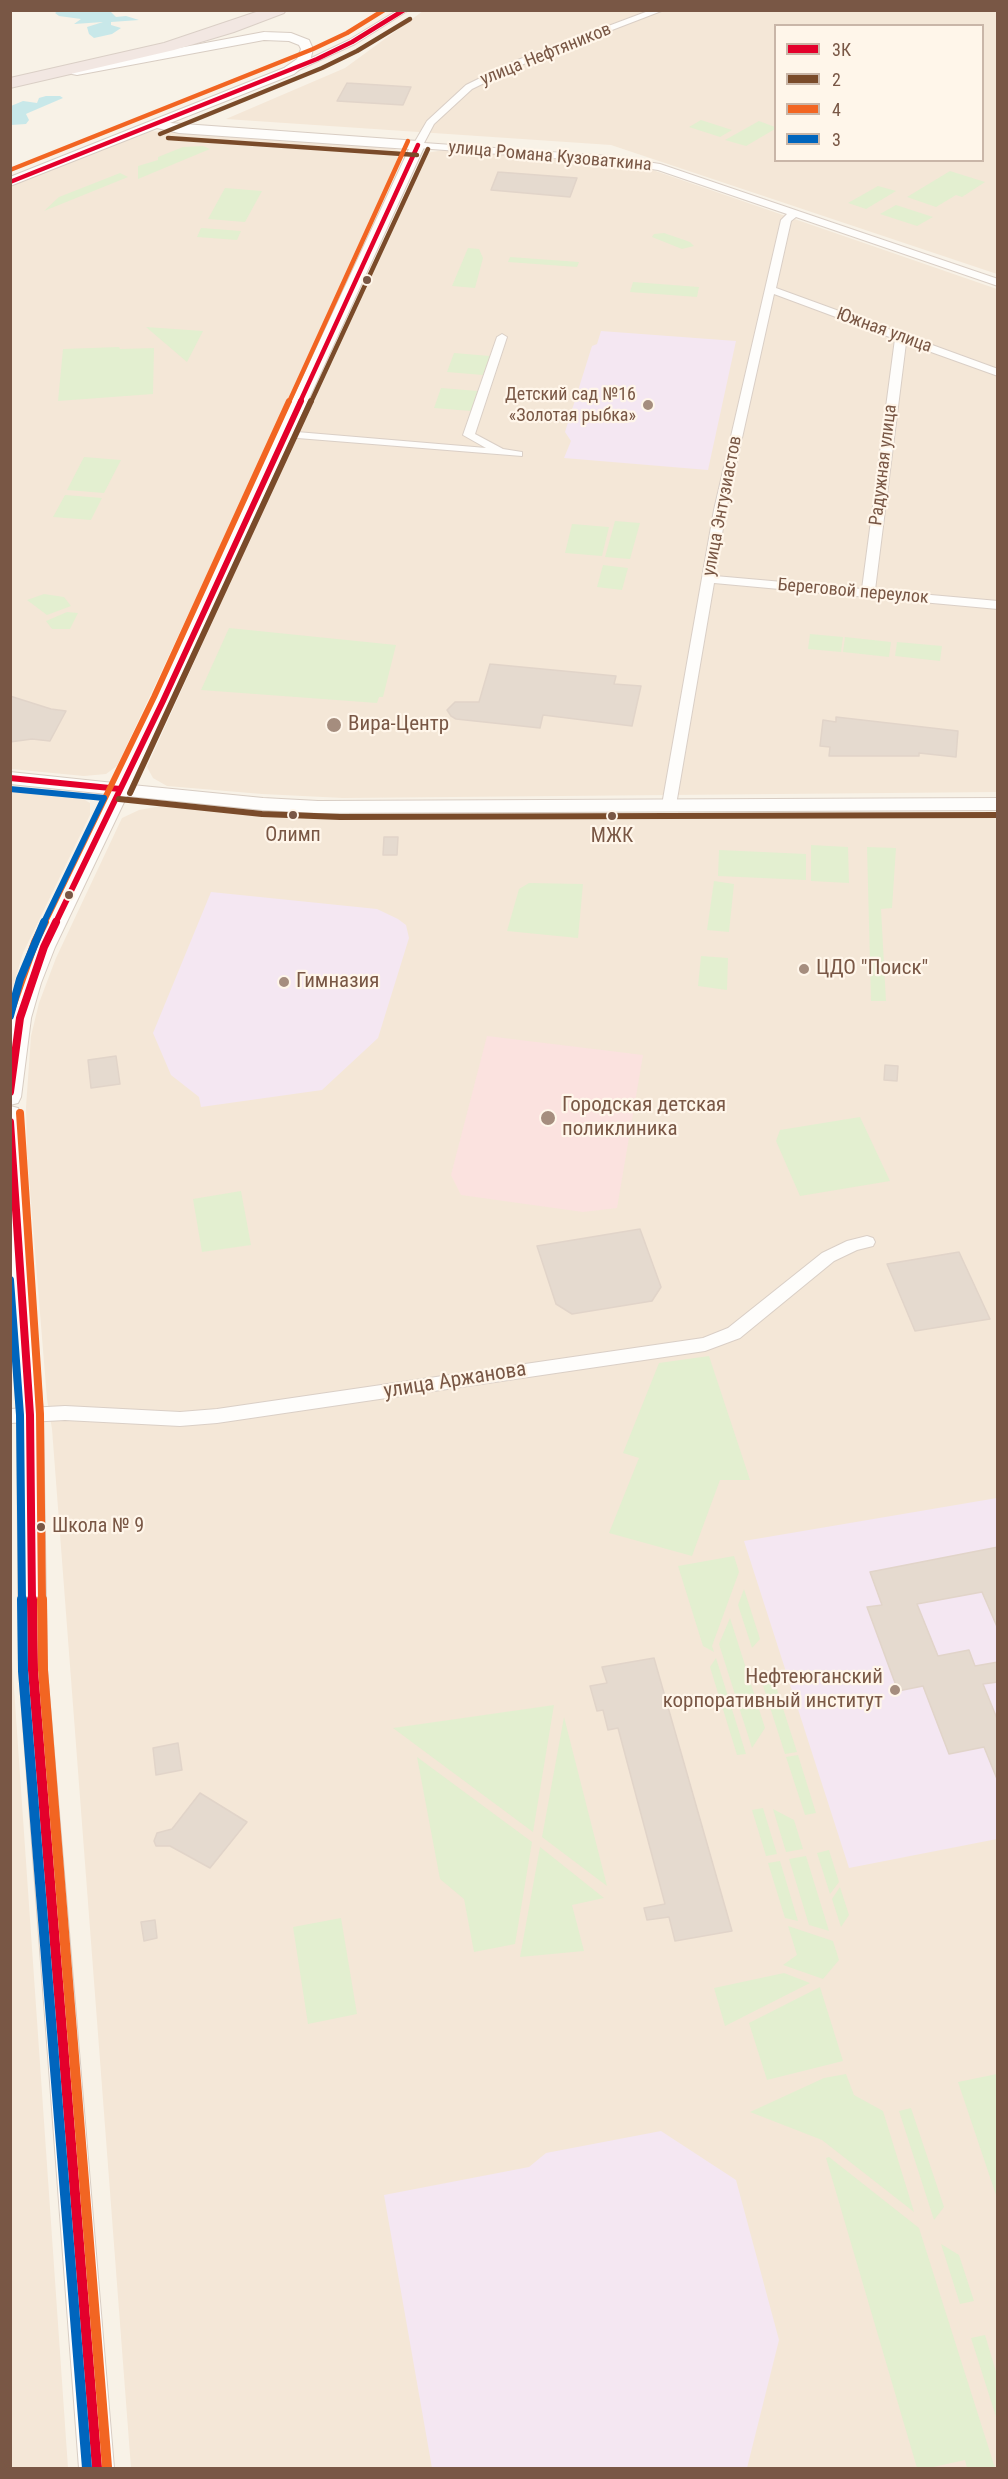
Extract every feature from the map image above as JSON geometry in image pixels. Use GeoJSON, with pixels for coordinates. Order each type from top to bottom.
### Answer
{"type":"FeatureCollection","features":[{"type":"Feature","properties":{"kind":"highway"},"geometry":{"type":"LineString","coordinates":[[10,78],[150,44],[249,10]]}},
{"type":"Feature","properties":{"kind":"highway"},"geometry":{"type":"LineString","coordinates":[[10,83],[168,47],[228,29],[278,10]]}},
{"type":"Feature","properties":{"kind":"street"},"geometry":{"type":"LineString","coordinates":[[10,182],[289,71],[352,42],[405,10]]}},
{"type":"Feature","properties":{"kind":"street","name":"улица Нефтяников"},"geometry":{"type":"LineString","coordinates":[[10,1097],[16,1035],[30,983],[49,937],[429,123],[469,87],[518,63],[660,10]]}},
{"type":"Feature","properties":{"kind":"street"},"geometry":{"type":"LineString","coordinates":[[28,80],[270,36],[291,37],[306,46],[303,61],[289,71]]}},
{"type":"Feature","properties":{"kind":"street","name":"улица Романа Кузоваткина"},"geometry":{"type":"LineString","coordinates":[[156,124],[179,129],[636,162],[669,170],[998,283]]}},
{"type":"Feature","properties":{"kind":"street","name":"улица Энтузиастов"},"geometry":{"type":"LineString","coordinates":[[669,806],[720,510],[786,220],[795,213]]}},
{"type":"Feature","properties":{"kind":"street","name":"Южная улица"},"geometry":{"type":"LineString","coordinates":[[771,289],[998,373]]}},
{"type":"Feature","properties":{"kind":"street"},"geometry":{"type":"LineString","coordinates":[[502,337],[469,435],[502,452]]}},
{"type":"Feature","properties":{"kind":"street","name":"Радужная улица"},"geometry":{"type":"LineString","coordinates":[[868,593],[901,337]]}},
{"type":"Feature","properties":{"kind":"street"},"geometry":{"type":"LineString","coordinates":[[285,434],[518,454]]}},
{"type":"Feature","properties":{"kind":"street","name":"Береговой переулок"},"geometry":{"type":"LineString","coordinates":[[708,579],[998,605]]}},
{"type":"Feature","properties":{"kind":"street"},"geometry":{"type":"LineString","coordinates":[[10,778],[318,807],[998,804]]}},
{"type":"Feature","properties":{"kind":"street"},"geometry":{"type":"LineString","coordinates":[[10,1114],[20,1415],[33,1670],[97,2469]]}},
{"type":"Feature","properties":{"kind":"street","name":"улица Аржанова"},"geometry":{"type":"LineString","coordinates":[[20,1415],[65,1413],[180,1419],[217,1416],[705,1344],[734,1333],[828,1257],[854,1245],[867,1242]]}},
{"type":"Feature","properties":{"kind":"shaded area"},"geometry":{"type":"Polygon","coordinates":[[[423,11],[997,11],[997,274],[611,145],[226,119],[345,68],[423,11]]]}},
{"type":"Feature","properties":{"kind":"shaded area"},"geometry":{"type":"Polygon","coordinates":[[[150,131],[390,147],[403,153],[403,157],[117,766],[106,774],[84,776],[11,769],[11,186],[150,131]]]}},
{"type":"Feature","properties":{"kind":"shaded area"},"geometry":{"type":"Polygon","coordinates":[[[444,150],[613,162],[647,168],[997,289],[997,792],[343,798],[167,786],[153,778],[147,767],[421,158],[426,153],[444,150]]]}},
{"type":"Feature","properties":{"kind":"shaded area","name":"Детский сад №16 «Золотая рыбка»"},"geometry":{"type":"Polygon","coordinates":[[[601,331],[736,341],[708,470],[564,458],[571,441],[565,432],[592,346],[597,344],[601,331]]]}},
{"type":"Feature","properties":{"kind":"shaded area"},"geometry":{"type":"Polygon","coordinates":[[[11,787],[75,794],[90,803],[90,815],[23,953],[11,993],[11,787]]]}},
{"type":"Feature","properties":{"kind":"shaded area"},"geometry":{"type":"Polygon","coordinates":[[[161,806],[291,818],[363,819],[997,815],[997,2468],[131,2468],[52,1429],[47,1399],[27,1153],[26,1107],[31,1036],[39,1003],[56,958],[122,818],[139,810],[161,806]]]}},
{"type":"Feature","properties":{"kind":"shaded area","name":"Гимназия"},"geometry":{"type":"Polygon","coordinates":[[[211,892],[377,909],[406,925],[409,938],[378,1038],[322,1090],[201,1107],[199,1097],[171,1075],[153,1033],[211,892]]]}},
{"type":"Feature","properties":{"kind":"shaded area","name":"Городская детская поликлиника"},"geometry":{"type":"Polygon","coordinates":[[[487,1036],[643,1055],[617,1208],[583,1212],[461,1195],[451,1175],[487,1036]]]}},
{"type":"Feature","properties":{"kind":"shaded area","name":"Нефтеюганский корпоративный институт"},"geometry":{"type":"Polygon","coordinates":[[[997,1498],[997,1839],[849,1868],[744,1541],[997,1498]]]}},
{"type":"Feature","properties":{"kind":"shaded area"},"geometry":{"type":"Polygon","coordinates":[[[11,1645],[68,2468],[11,2468],[11,1645]]]}},
{"type":"Feature","properties":{"kind":"shaded area"},"geometry":{"type":"Polygon","coordinates":[[[661,2131],[736,2180],[779,2340],[747,2468],[432,2468],[384,2195],[529,2167],[546,2153],[661,2131]]]}},
{"type":"Feature","properties":{"kind":"green space"},"geometry":{"type":"Polygon","coordinates":[[[701,120],[732,130],[720,137],[689,127],[701,120]]]}},
{"type":"Feature","properties":{"kind":"green space"},"geometry":{"type":"Polygon","coordinates":[[[759,121],[774,127],[774,130],[746,146],[725,140],[759,121]]]}},
{"type":"Feature","properties":{"kind":"green space"},"geometry":{"type":"Polygon","coordinates":[[[203,146],[210,149],[138,179],[138,166],[158,160],[158,157],[183,147],[203,146]]]}},
{"type":"Feature","properties":{"kind":"green space"},"geometry":{"type":"Polygon","coordinates":[[[950,171],[985,182],[962,197],[956,195],[936,207],[907,197],[950,171]]]}},
{"type":"Feature","properties":{"kind":"green space"},"geometry":{"type":"Polygon","coordinates":[[[120,173],[128,177],[44,211],[59,197],[120,173]]]}},
{"type":"Feature","properties":{"kind":"green space"},"geometry":{"type":"Polygon","coordinates":[[[878,186],[896,191],[866,209],[848,203],[878,186]]]}},
{"type":"Feature","properties":{"kind":"green space"},"geometry":{"type":"Polygon","coordinates":[[[225,188],[262,191],[245,222],[208,219],[225,188]]]}},
{"type":"Feature","properties":{"kind":"green space"},"geometry":{"type":"Polygon","coordinates":[[[896,205],[933,217],[917,226],[880,214],[896,205]]]}},
{"type":"Feature","properties":{"kind":"green space"},"geometry":{"type":"Polygon","coordinates":[[[201,228],[241,231],[237,240],[197,237],[201,228]]]}},
{"type":"Feature","properties":{"kind":"green space"},"geometry":{"type":"Polygon","coordinates":[[[664,233],[690,242],[694,246],[682,249],[652,237],[654,234],[664,233]]]}},
{"type":"Feature","properties":{"kind":"green space"},"geometry":{"type":"Polygon","coordinates":[[[468,248],[479,249],[483,258],[475,288],[452,286],[468,248]]]}},
{"type":"Feature","properties":{"kind":"green space"},"geometry":{"type":"Polygon","coordinates":[[[510,257],[579,262],[577,267],[508,262],[510,257]]]}},
{"type":"Feature","properties":{"kind":"green space"},"geometry":{"type":"Polygon","coordinates":[[[633,282],[699,287],[697,297],[630,292],[633,282]]]}},
{"type":"Feature","properties":{"kind":"green space"},"geometry":{"type":"Polygon","coordinates":[[[146,327],[203,331],[187,362],[146,327]]]}},
{"type":"Feature","properties":{"kind":"green space"},"geometry":{"type":"Polygon","coordinates":[[[119,347],[120,349],[154,348],[153,394],[58,401],[63,349],[119,347]]]}},
{"type":"Feature","properties":{"kind":"green space"},"geometry":{"type":"Polygon","coordinates":[[[454,353],[490,356],[483,375],[447,372],[454,353]]]}},
{"type":"Feature","properties":{"kind":"green space"},"geometry":{"type":"Polygon","coordinates":[[[441,388],[478,391],[471,411],[434,408],[441,388]]]}},
{"type":"Feature","properties":{"kind":"green space"},"geometry":{"type":"Polygon","coordinates":[[[84,457],[121,460],[104,493],[67,490],[84,457]]]}},
{"type":"Feature","properties":{"kind":"green space"},"geometry":{"type":"Polygon","coordinates":[[[65,495],[102,498],[91,520],[53,517],[65,495]]]}},
{"type":"Feature","properties":{"kind":"green space"},"geometry":{"type":"Polygon","coordinates":[[[615,521],[640,523],[630,559],[605,557],[615,521]]]}},
{"type":"Feature","properties":{"kind":"green space"},"geometry":{"type":"Polygon","coordinates":[[[572,524],[609,527],[602,556],[565,553],[572,524]]]}},
{"type":"Feature","properties":{"kind":"green space"},"geometry":{"type":"Polygon","coordinates":[[[603,565],[628,568],[622,590],[597,587],[603,565]]]}},
{"type":"Feature","properties":{"kind":"green space"},"geometry":{"type":"Polygon","coordinates":[[[44,594],[64,597],[71,606],[47,615],[27,600],[44,594]]]}},
{"type":"Feature","properties":{"kind":"green space"},"geometry":{"type":"Polygon","coordinates":[[[67,612],[78,613],[70,629],[52,629],[46,621],[67,612]]]}},
{"type":"Feature","properties":{"kind":"green space"},"geometry":{"type":"Polygon","coordinates":[[[229,628],[396,645],[383,697],[379,697],[377,703],[201,690],[229,628]]]}},
{"type":"Feature","properties":{"kind":"green space"},"geometry":{"type":"Polygon","coordinates":[[[810,634],[843,637],[841,652],[808,649],[810,634]]]}},
{"type":"Feature","properties":{"kind":"green space"},"geometry":{"type":"Polygon","coordinates":[[[845,637],[891,642],[889,657],[843,652],[845,637]]]}},
{"type":"Feature","properties":{"kind":"green space"},"geometry":{"type":"Polygon","coordinates":[[[897,642],[942,646],[940,661],[895,656],[897,642]]]}},
{"type":"Feature","properties":{"kind":"green space"},"geometry":{"type":"Polygon","coordinates":[[[811,845],[848,847],[849,883],[811,881],[811,845]]]}},
{"type":"Feature","properties":{"kind":"green space"},"geometry":{"type":"Polygon","coordinates":[[[867,847],[896,848],[892,908],[881,909],[886,1001],[871,1001],[867,847]]]}},
{"type":"Feature","properties":{"kind":"green space"},"geometry":{"type":"Polygon","coordinates":[[[719,850],[806,854],[806,880],[718,876],[719,850]]]}},
{"type":"Feature","properties":{"kind":"green space"},"geometry":{"type":"Polygon","coordinates":[[[714,881],[734,884],[729,932],[707,930],[714,881]]]}},
{"type":"Feature","properties":{"kind":"green space"},"geometry":{"type":"Polygon","coordinates":[[[529,883],[583,884],[578,938],[507,931],[519,889],[529,883]]]}},
{"type":"Feature","properties":{"kind":"green space"},"geometry":{"type":"Polygon","coordinates":[[[701,956],[728,958],[727,990],[698,986],[701,956]]]}},
{"type":"Feature","properties":{"kind":"green space"},"geometry":{"type":"Polygon","coordinates":[[[860,1117],[890,1181],[800,1196],[776,1141],[780,1130],[860,1117]]]}},
{"type":"Feature","properties":{"kind":"green space"},"geometry":{"type":"Polygon","coordinates":[[[241,1191],[251,1245],[202,1252],[193,1199],[241,1191]]]}},
{"type":"Feature","properties":{"kind":"green space"},"geometry":{"type":"Polygon","coordinates":[[[709,1356],[750,1480],[720,1480],[692,1556],[609,1533],[639,1458],[623,1453],[659,1363],[709,1356]]]}},
{"type":"Feature","properties":{"kind":"green space"},"geometry":{"type":"Polygon","coordinates":[[[734,1556],[739,1572],[712,1646],[714,1652],[703,1646],[678,1566],[734,1556]]]}},
{"type":"Feature","properties":{"kind":"green space"},"geometry":{"type":"Polygon","coordinates":[[[744,1589],[760,1639],[752,1648],[738,1605],[744,1589]]]}},
{"type":"Feature","properties":{"kind":"green space"},"geometry":{"type":"Polygon","coordinates":[[[730,1618],[765,1728],[752,1748],[719,1644],[730,1618]]]}},
{"type":"Feature","properties":{"kind":"green space"},"geometry":{"type":"Polygon","coordinates":[[[716,1658],[746,1754],[737,1755],[710,1667],[716,1658]]]}},
{"type":"Feature","properties":{"kind":"green space"},"geometry":{"type":"Polygon","coordinates":[[[758,1670],[772,1674],[797,1752],[785,1754],[758,1670]]]}},
{"type":"Feature","properties":{"kind":"green space"},"geometry":{"type":"Polygon","coordinates":[[[554,1705],[533,1832],[393,1728],[554,1705]]]}},
{"type":"Feature","properties":{"kind":"green space"},"geometry":{"type":"Polygon","coordinates":[[[564,1717],[607,1886],[542,1837],[564,1717]]]}},
{"type":"Feature","properties":{"kind":"green space"},"geometry":{"type":"Polygon","coordinates":[[[798,1755],[816,1813],[805,1815],[786,1757],[798,1755]]]}},
{"type":"Feature","properties":{"kind":"green space"},"geometry":{"type":"Polygon","coordinates":[[[417,1757],[532,1842],[515,1944],[474,1952],[464,1899],[440,1879],[417,1757]]]}},
{"type":"Feature","properties":{"kind":"green space"},"geometry":{"type":"Polygon","coordinates":[[[763,1808],[777,1854],[766,1856],[752,1810],[763,1808]]]}},
{"type":"Feature","properties":{"kind":"green space"},"geometry":{"type":"Polygon","coordinates":[[[773,1809],[794,1820],[803,1849],[786,1852],[773,1809]]]}},
{"type":"Feature","properties":{"kind":"green space"},"geometry":{"type":"Polygon","coordinates":[[[540,1847],[604,1898],[572,1905],[584,1951],[520,1957],[540,1847]]]}},
{"type":"Feature","properties":{"kind":"green space"},"geometry":{"type":"Polygon","coordinates":[[[829,1850],[839,1882],[830,1894],[817,1853],[829,1850]]]}},
{"type":"Feature","properties":{"kind":"green space"},"geometry":{"type":"Polygon","coordinates":[[[806,1856],[829,1931],[809,1925],[789,1859],[806,1856]]]}},
{"type":"Feature","properties":{"kind":"green space"},"geometry":{"type":"Polygon","coordinates":[[[780,1861],[798,1921],[785,1918],[768,1863],[780,1861]]]}},
{"type":"Feature","properties":{"kind":"green space"},"geometry":{"type":"Polygon","coordinates":[[[840,1887],[849,1915],[841,1927],[832,1899],[840,1887]]]}},
{"type":"Feature","properties":{"kind":"green space"},"geometry":{"type":"Polygon","coordinates":[[[341,1918],[357,2014],[308,2024],[293,1927],[341,1918]]]}},
{"type":"Feature","properties":{"kind":"green space"},"geometry":{"type":"Polygon","coordinates":[[[788,1926],[833,1941],[839,1960],[823,1979],[783,1965],[797,1955],[788,1926]]]}},
{"type":"Feature","properties":{"kind":"green space"},"geometry":{"type":"Polygon","coordinates":[[[784,1973],[810,1983],[725,2026],[714,1988],[784,1973]]]}},
{"type":"Feature","properties":{"kind":"green space"},"geometry":{"type":"Polygon","coordinates":[[[820,1987],[843,2061],[767,2080],[749,2023],[820,1987]]]}},
{"type":"Feature","properties":{"kind":"green space"},"geometry":{"type":"Polygon","coordinates":[[[846,2074],[854,2095],[883,2111],[914,2212],[822,2140],[750,2112],[824,2078],[846,2074]]]}},
{"type":"Feature","properties":{"kind":"green space"},"geometry":{"type":"Polygon","coordinates":[[[998,2074],[997,2198],[958,2082],[998,2074]]]}},
{"type":"Feature","properties":{"kind":"green space"},"geometry":{"type":"Polygon","coordinates":[[[911,2108],[944,2207],[934,2220],[899,2111],[911,2108]]]}},
{"type":"Feature","properties":{"kind":"green space"},"geometry":{"type":"Polygon","coordinates":[[[829,2157],[919,2228],[995,2468],[967,2468],[965,2460],[929,2468],[917,2468],[826,2158],[829,2157]]]}},
{"type":"Feature","properties":{"kind":"green space"},"geometry":{"type":"Polygon","coordinates":[[[941,2244],[959,2255],[974,2301],[960,2304],[941,2244]]]}},
{"type":"Feature","properties":{"kind":"green space"},"geometry":{"type":"Polygon","coordinates":[[[985,2335],[997,2375],[997,2420],[971,2338],[985,2335]]]}},
{"type":"Feature","properties":{"kind":"water"},"geometry":{"type":"Polygon","coordinates":[[[58,11],[105,11],[111,12],[116,17],[126,16],[139,20],[111,22],[111,25],[121,28],[112,34],[94,38],[89,34],[87,27],[103,22],[74,24],[81,19],[59,16],[55,13],[58,11]]]}},
{"type":"Feature","properties":{"kind":"water"},"geometry":{"type":"Polygon","coordinates":[[[46,96],[63,98],[26,114],[29,120],[26,124],[11,125],[11,106],[23,101],[37,103],[39,98],[46,96]]]}},
{"type":"Feature","properties":{"kind":"building"},"geometry":{"type":"Polygon","coordinates":[[[347,83],[411,87],[403,105],[337,101],[347,83]]]}},
{"type":"Feature","properties":{"kind":"building"},"geometry":{"type":"Polygon","coordinates":[[[498,172],[577,178],[570,197],[491,190],[498,172]]]}},
{"type":"Feature","properties":{"kind":"building"},"geometry":{"type":"Polygon","coordinates":[[[490,664],[616,676],[614,684],[641,686],[632,726],[543,715],[540,728],[456,719],[451,716],[447,710],[455,702],[479,702],[490,664]]]}},
{"type":"Feature","properties":{"kind":"building"},"geometry":{"type":"Polygon","coordinates":[[[10,696],[51,709],[66,711],[50,741],[32,739],[10,742],[10,696]]]}},
{"type":"Feature","properties":{"kind":"building"},"geometry":{"type":"Polygon","coordinates":[[[836,717],[958,731],[956,757],[919,753],[919,756],[829,756],[830,747],[820,746],[823,720],[836,722],[836,717]]]}},
{"type":"Feature","properties":{"kind":"building"},"geometry":{"type":"Polygon","coordinates":[[[384,837],[398,837],[397,855],[383,855],[384,837]]]}},
{"type":"Feature","properties":{"kind":"building"},"geometry":{"type":"Polygon","coordinates":[[[116,1056],[120,1084],[91,1088],[88,1060],[116,1056]]]}},
{"type":"Feature","properties":{"kind":"building"},"geometry":{"type":"Polygon","coordinates":[[[885,1065],[898,1066],[897,1081],[884,1080],[885,1065]]]}},
{"type":"Feature","properties":{"kind":"building"},"geometry":{"type":"Polygon","coordinates":[[[640,1229],[661,1287],[652,1301],[572,1314],[556,1304],[537,1246],[640,1229]]]}},
{"type":"Feature","properties":{"kind":"building"},"geometry":{"type":"Polygon","coordinates":[[[959,1252],[990,1319],[915,1331],[887,1264],[959,1252]]]}},
{"type":"Feature","properties":{"kind":"building","name":"Нефтеюганский корпоративный институт"},"geometry":{"type":"Polygon","coordinates":[[[998,1547],[998,1629],[982,1592],[917,1604],[938,1656],[969,1650],[975,1666],[998,1662],[998,1682],[983,1684],[998,1721],[997,1779],[984,1747],[949,1754],[923,1686],[898,1691],[867,1607],[882,1605],[870,1572],[998,1547]]]}},
{"type":"Feature","properties":{"kind":"building"},"geometry":{"type":"Polygon","coordinates":[[[654,1658],[732,1931],[675,1941],[669,1917],[647,1920],[644,1908],[665,1904],[618,1728],[608,1730],[603,1710],[597,1711],[590,1686],[607,1683],[602,1667],[654,1658]]]}},
{"type":"Feature","properties":{"kind":"building"},"geometry":{"type":"Polygon","coordinates":[[[178,1743],[182,1770],[156,1775],[153,1748],[178,1743]]]}},
{"type":"Feature","properties":{"kind":"building"},"geometry":{"type":"Polygon","coordinates":[[[200,1793],[247,1822],[210,1868],[170,1846],[156,1846],[154,1841],[157,1833],[172,1829],[200,1793]]]}},
{"type":"Feature","properties":{"kind":"building"},"geometry":{"type":"Polygon","coordinates":[[[155,1920],[157,1938],[144,1941],[141,1922],[155,1920]]]}},
{"type":"Feature","properties":{"kind":"transit line","name":"4"},"geometry":{"type":"LineString","coordinates":[[10,170],[313,49],[347,33],[384,10]]}},
{"type":"Feature","properties":{"kind":"transit line","name":"3К"},"geometry":{"type":"LineString","coordinates":[[10,182],[317,59],[352,42],[404,10]]}},
{"type":"Feature","properties":{"kind":"transit line","name":"2"},"geometry":{"type":"LineString","coordinates":[[160,134],[322,68],[357,51],[410,19]]}},
{"type":"Feature","properties":{"kind":"transit line","name":"2"},"geometry":{"type":"LineString","coordinates":[[168,138],[417,155]]}},
{"type":"Feature","properties":{"kind":"transit line","name":"4"},"geometry":{"type":"LineString","coordinates":[[10,1013],[35,942],[154,697],[408,141]]}},
{"type":"Feature","properties":{"kind":"transit line","name":"3К"},"geometry":{"type":"LineString","coordinates":[[10,1092],[20,1018],[44,947],[163,701],[418,145]]}},
{"type":"Feature","properties":{"kind":"transit line","name":"2"},"geometry":{"type":"LineString","coordinates":[[130,793],[428,149]]}},
{"type":"Feature","properties":{"kind":"transit line","name":"3К"},"geometry":{"type":"LineString","coordinates":[[10,778],[120,789]]}},
{"type":"Feature","properties":{"kind":"transit line","name":"3"},"geometry":{"type":"LineString","coordinates":[[10,789],[104,798],[39,933],[20,979],[10,1016]]}},
{"type":"Feature","properties":{"kind":"transit line","name":"2"},"geometry":{"type":"LineString","coordinates":[[119,799],[262,814],[340,817],[998,815]]}},
{"type":"Feature","properties":{"kind":"transit line","name":"4"},"geometry":{"type":"LineString","coordinates":[[20,1113],[40,1414],[43,1670],[107,2467]]}},
{"type":"Feature","properties":{"kind":"transit line","name":"3К"},"geometry":{"type":"LineString","coordinates":[[10,1122],[30,1415],[33,1670],[97,2468]]}},
{"type":"Feature","properties":{"kind":"transit line","name":"3"},"geometry":{"type":"LineString","coordinates":[[10,1280],[20,1415],[23,1671],[87,2468]]}},
{"type":"Feature","properties":{"kind":"place","name":"Детский сад №16 «Золотая рыбка»"},"geometry":{"type":"Point","coordinates":[648,405]}},
{"type":"Feature","properties":{"kind":"place","name":"Вира-Центр"},"geometry":{"type":"Point","coordinates":[334,725]}},
{"type":"Feature","properties":{"kind":"place","name":"Олимп"},"geometry":{"type":"Point","coordinates":[293,815]}},
{"type":"Feature","properties":{"kind":"place","name":"МЖК"},"geometry":{"type":"Point","coordinates":[612,816]}},
{"type":"Feature","properties":{"kind":"place","name":"ЦДО \"Поиск\""},"geometry":{"type":"Point","coordinates":[804,969]}},
{"type":"Feature","properties":{"kind":"place","name":"Гимназия"},"geometry":{"type":"Point","coordinates":[284,982]}},
{"type":"Feature","properties":{"kind":"place","name":"Городская детская поликлиника"},"geometry":{"type":"Point","coordinates":[548,1118]}},
{"type":"Feature","properties":{"kind":"place","name":"Школа № 9"},"geometry":{"type":"Point","coordinates":[41,1527]}},
{"type":"Feature","properties":{"kind":"place","name":"Нефтеюганский корпоративный институт"},"geometry":{"type":"Point","coordinates":[895,1690]}}]}
